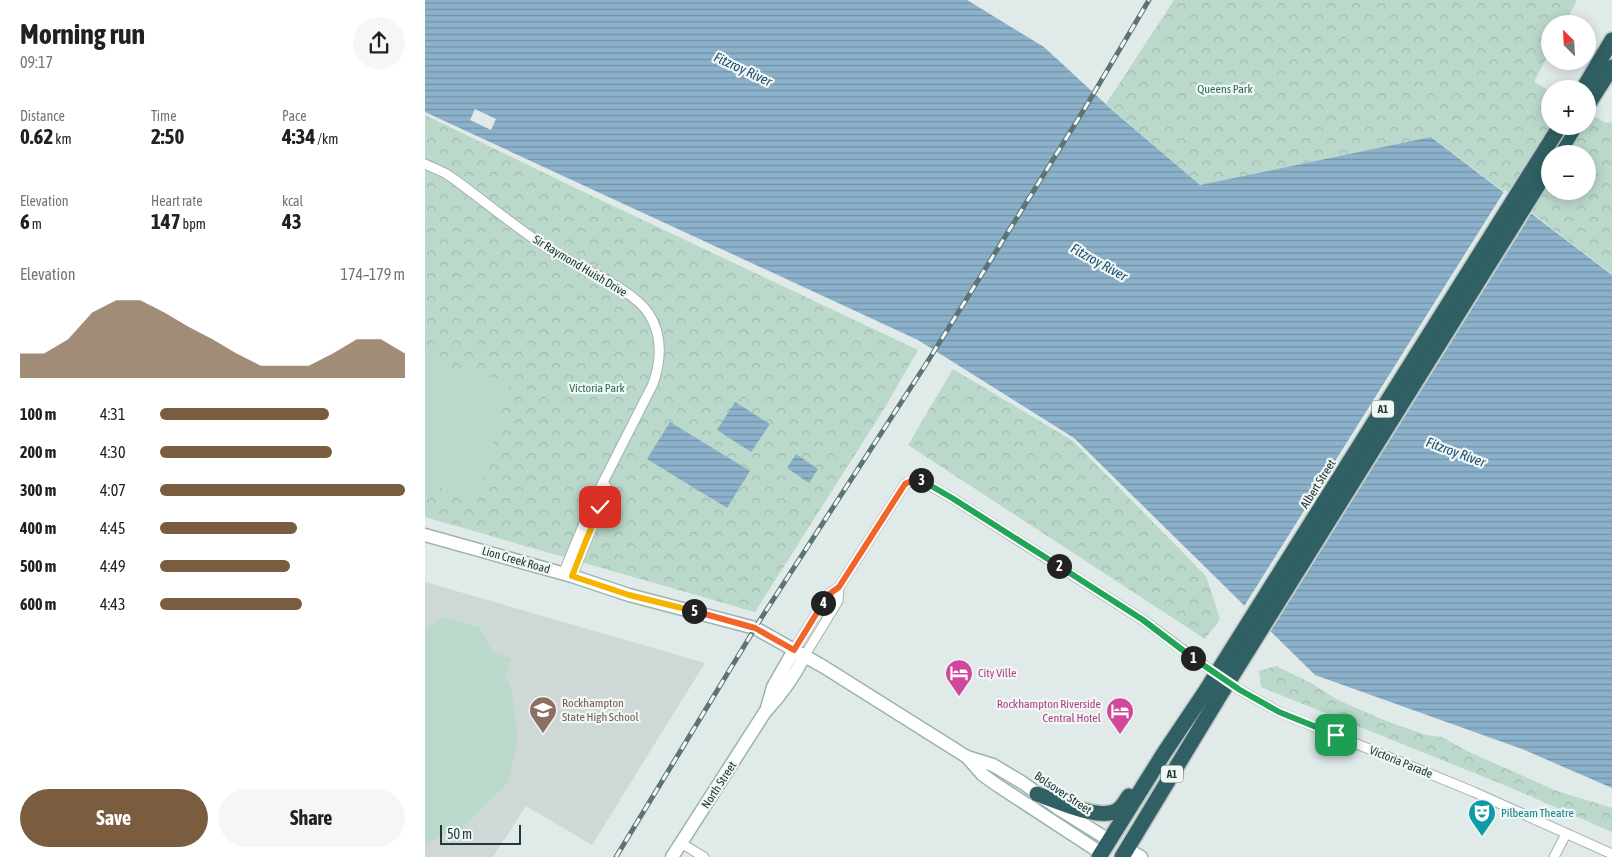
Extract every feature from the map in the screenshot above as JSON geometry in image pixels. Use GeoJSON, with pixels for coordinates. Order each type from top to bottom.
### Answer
{"type":"FeatureCollection","features":[{"type":"Feature","properties":{"kind":"highway"},"geometry":{"type":"LineString","coordinates":[[1595,80],[1612,40]]}},
{"type":"Feature","properties":{"kind":"highway"},"geometry":{"type":"LineString","coordinates":[[1596,87],[1612,67]]}},
{"type":"Feature","properties":{"kind":"highway","name":"Albert Street"},"geometry":{"type":"LineString","coordinates":[[1124,853],[1211,696],[1554,135]]}},
{"type":"Feature","properties":{"kind":"highway","name":"Albert Street"},"geometry":{"type":"LineString","coordinates":[[1105,852],[1164,753],[1211,696],[1541,180]]}},
{"type":"Feature","properties":{"kind":"highway"},"geometry":{"type":"LineString","coordinates":[[1037,794],[1093,813],[1119,810],[1164,753]]}},
{"type":"Feature","properties":{"kind":"highway","name":"Bolsover Street"},"geometry":{"type":"LineString","coordinates":[[1105,852],[1124,853]]}},
{"type":"Feature","properties":{"kind":"street","name":"Sir Raymond Huish Drive"},"geometry":{"type":"LineString","coordinates":[[425,164],[454,179],[544,246],[628,293],[649,314],[658,336],[659,368],[653,384],[593,504],[567,575]]}},
{"type":"Feature","properties":{"kind":"street","name":"Victoria Parade"},"geometry":{"type":"LineString","coordinates":[[897,495],[905,484],[913,480],[920,480],[952,498],[1143,620],[1240,690],[1279,712],[1474,792],[1612,854]]}},
{"type":"Feature","properties":{"kind":"street","name":"North Street"},"geometry":{"type":"LineString","coordinates":[[672,857],[765,712],[783,692],[798,670],[799,652],[838,601],[839,587],[897,495]]}},
{"type":"Feature","properties":{"kind":"street","name":"Lion Creek Road"},"geometry":{"type":"LineString","coordinates":[[425,535],[567,575],[629,595],[755,628],[799,652]]}},
{"type":"Feature","properties":{"kind":"street","name":"Bolsover Street"},"geometry":{"type":"LineString","coordinates":[[799,652],[967,758],[983,775],[997,785],[1105,852]]}},
{"type":"Feature","properties":{"kind":"street","name":"Bolsover Street"},"geometry":{"type":"LineString","coordinates":[[967,758],[993,765],[1037,794],[1059,809],[1105,852]]}},
{"type":"Feature","properties":{"kind":"street"},"geometry":{"type":"LineString","coordinates":[[1554,857],[1566,834]]}},
{"type":"Feature","properties":{"kind":"street"},"geometry":{"type":"LineString","coordinates":[[681,843],[704,857]]}},
{"type":"Feature","properties":{"kind":"street","name":"Bolsover Street"},"geometry":{"type":"LineString","coordinates":[[1124,853],[1141,857]]}},
{"type":"Feature","properties":{"kind":"shaded area","name":"Rockhampton State High School"},"geometry":{"type":"Polygon","coordinates":[[[425,582],[705,663],[592,845],[526,806],[493,857],[425,857],[425,582]]]}},
{"type":"Feature","properties":{"kind":"green space","name":"Queens Park"},"geometry":{"type":"Polygon","coordinates":[[[1174,0],[1577,0],[1570,15],[1541,15],[1541,68],[1534,82],[1541,86],[1541,135],[1596,135],[1596,117],[1606,123],[1612,122],[1612,274],[1432,137],[1200,185],[1106,104],[1174,0]]]}},
{"type":"Feature","properties":{"kind":"green space","name":"Victoria Park"},"geometry":{"type":"Polygon","coordinates":[[[425,115],[918,350],[884,409],[755,612],[425,517],[425,115]]]}},
{"type":"Feature","properties":{"kind":"green space"},"geometry":{"type":"Polygon","coordinates":[[[425,361],[510,382],[479,498],[425,484],[425,361]]]}},
{"type":"Feature","properties":{"kind":"green space"},"geometry":{"type":"Polygon","coordinates":[[[953,369],[1073,441],[1206,576],[1220,619],[1205,639],[908,445],[953,369]]]}},
{"type":"Feature","properties":{"kind":"green space"},"geometry":{"type":"Polygon","coordinates":[[[445,617],[480,628],[493,653],[511,658],[505,676],[511,687],[518,740],[508,783],[464,825],[460,838],[446,834],[425,845],[425,629],[445,617]]]}},
{"type":"Feature","properties":{"kind":"green space"},"geometry":{"type":"Polygon","coordinates":[[[1276,666],[1309,682],[1338,700],[1386,721],[1426,735],[1442,737],[1469,752],[1557,791],[1612,808],[1612,832],[1509,787],[1261,687],[1259,671],[1276,666]]]}},
{"type":"Feature","properties":{"kind":"water","name":"Fitzroy River"},"geometry":{"type":"Polygon","coordinates":[[[425,0],[967,0],[1044,47],[1111,109],[1200,185],[1431,137],[1612,275],[1612,788],[1522,749],[1315,675],[1074,438],[918,340],[425,112],[425,0]]]}},
{"type":"Feature","properties":{"kind":"water"},"geometry":{"type":"Polygon","coordinates":[[[735,402],[770,424],[751,452],[717,430],[735,402]]]}},
{"type":"Feature","properties":{"kind":"water"},"geometry":{"type":"Polygon","coordinates":[[[670,422],[750,471],[727,508],[647,459],[670,422]]]}},
{"type":"Feature","properties":{"kind":"water"},"geometry":{"type":"Polygon","coordinates":[[[796,454],[818,469],[809,483],[787,468],[796,454]]]}},
{"type":"Feature","properties":{"kind":"pier"},"geometry":{"type":"Polygon","coordinates":[[[475,109],[496,119],[491,130],[470,120],[475,109]]]}},
{"type":"Feature","properties":{"kind":"pier"},"geometry":{"type":"Polygon","coordinates":[[[1505,190],[1533,211],[1269,634],[1243,608],[1505,190]]]}},
{"type":"Feature","properties":{"kind":"railway"},"geometry":{"type":"LineString","coordinates":[[616,857],[760,620],[928,361],[1085,108],[1149,0]]}},
{"type":"Feature","properties":{"kind":"place","name":"City Ville"},"geometry":{"type":"Point","coordinates":[959,697]}},
{"type":"Feature","properties":{"kind":"place","name":"Rockhampton State High School"},"geometry":{"type":"Point","coordinates":[543,734]}},
{"type":"Feature","properties":{"kind":"place","name":"Rockhampton Riverside Central Hotel"},"geometry":{"type":"Point","coordinates":[1120,735]}},
{"type":"Feature","properties":{"kind":"place","name":"Pilbeam Theatre"},"geometry":{"type":"Point","coordinates":[1482,837]}},
{"type":"Feature","properties":{"kind":"route"},"geometry":{"type":"LineString","coordinates":[[600,507],[572,576],[629,595],[755,628],[794,650],[828,595],[839,587],[905,484],[913,480],[920,480],[952,498],[1143,620],[1240,690],[1279,712],[1336,735]]}}]}
